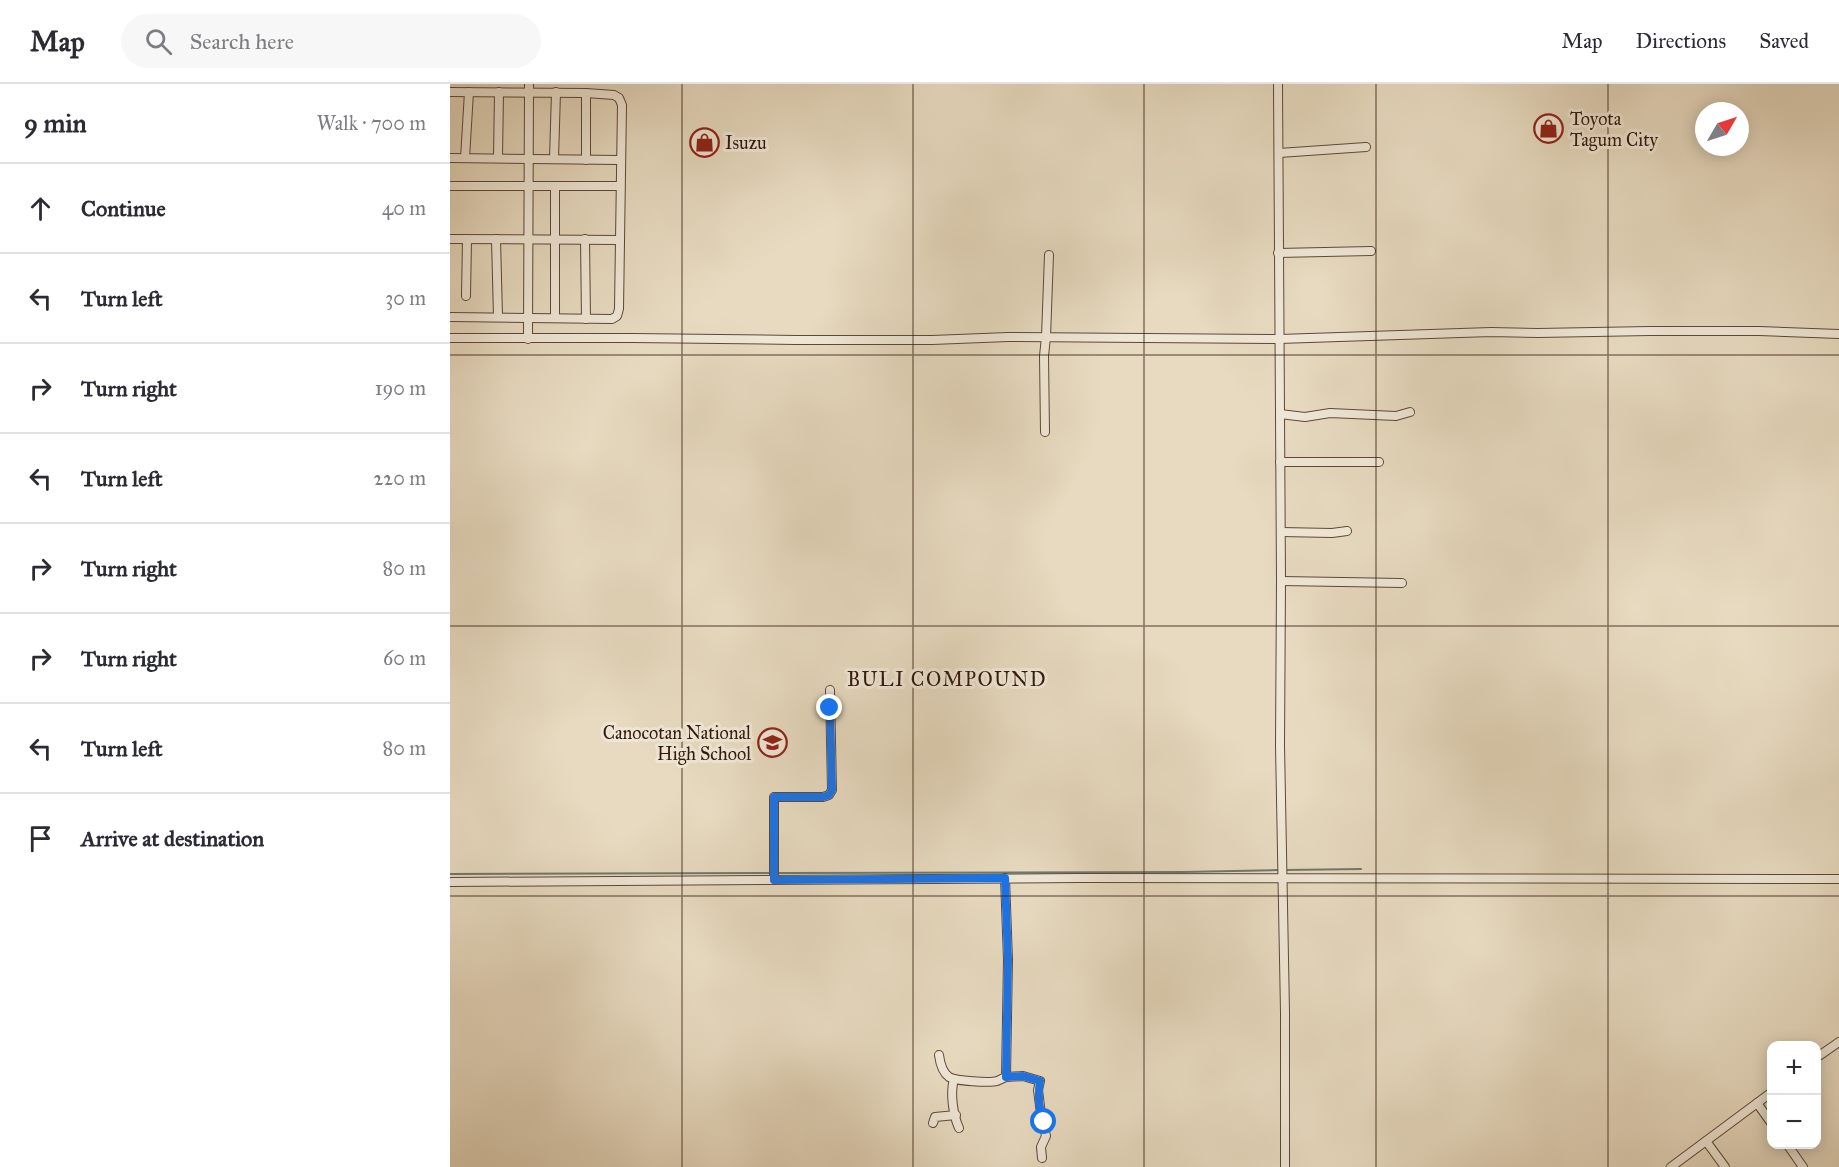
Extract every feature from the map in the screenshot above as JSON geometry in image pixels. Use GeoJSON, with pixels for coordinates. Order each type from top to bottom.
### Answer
{"type":"FeatureCollection","features":[{"type":"Feature","properties":{"kind":"street"},"geometry":{"type":"LineString","coordinates":[[1278,84],[1280,745],[1285,1012],[1285,1167]]}},
{"type":"Feature","properties":{"kind":"street"},"geometry":{"type":"LineString","coordinates":[[528,339],[529,88]]}},
{"type":"Feature","properties":{"kind":"street"},"geometry":{"type":"LineString","coordinates":[[450,92],[499,92],[529,88],[614,95],[621,101],[619,313],[617,316],[612,319],[450,317]]}},
{"type":"Feature","properties":{"kind":"street"},"geometry":{"type":"LineString","coordinates":[[465,158],[469,92]]}},
{"type":"Feature","properties":{"kind":"street"},"geometry":{"type":"LineString","coordinates":[[498,158],[499,92]]}},
{"type":"Feature","properties":{"kind":"street"},"geometry":{"type":"LineString","coordinates":[[554,159],[556,92]]}},
{"type":"Feature","properties":{"kind":"street"},"geometry":{"type":"LineString","coordinates":[[586,93],[586,160]]}},
{"type":"Feature","properties":{"kind":"street"},"geometry":{"type":"LineString","coordinates":[[1279,153],[1366,147]]}},
{"type":"Feature","properties":{"kind":"street"},"geometry":{"type":"LineString","coordinates":[[450,158],[620,160]]}},
{"type":"Feature","properties":{"kind":"street"},"geometry":{"type":"LineString","coordinates":[[450,186],[620,186]]}},
{"type":"Feature","properties":{"kind":"street"},"geometry":{"type":"LineString","coordinates":[[555,186],[555,318]]}},
{"type":"Feature","properties":{"kind":"street"},"geometry":{"type":"LineString","coordinates":[[450,239],[620,240]]}},
{"type":"Feature","properties":{"kind":"street"},"geometry":{"type":"LineString","coordinates":[[466,239],[466,296]]}},
{"type":"Feature","properties":{"kind":"street"},"geometry":{"type":"LineString","coordinates":[[496,239],[498,317]]}},
{"type":"Feature","properties":{"kind":"street"},"geometry":{"type":"LineString","coordinates":[[585,239],[586,319]]}},
{"type":"Feature","properties":{"kind":"street"},"geometry":{"type":"LineString","coordinates":[[1278,253],[1371,251]]}},
{"type":"Feature","properties":{"kind":"street"},"geometry":{"type":"LineString","coordinates":[[1045,432],[1044,356],[1049,255]]}},
{"type":"Feature","properties":{"kind":"street"},"geometry":{"type":"LineString","coordinates":[[450,338],[1279,339],[1491,332],[1739,331],[1839,334]]}},
{"type":"Feature","properties":{"kind":"street"},"geometry":{"type":"LineString","coordinates":[[1280,414],[1305,417],[1330,413],[1396,416],[1410,412]]}},
{"type":"Feature","properties":{"kind":"street"},"geometry":{"type":"LineString","coordinates":[[1280,462],[1379,462]]}},
{"type":"Feature","properties":{"kind":"street"},"geometry":{"type":"LineString","coordinates":[[1281,532],[1347,531]]}},
{"type":"Feature","properties":{"kind":"street"},"geometry":{"type":"LineString","coordinates":[[1281,581],[1402,583]]}},
{"type":"Feature","properties":{"kind":"street"},"geometry":{"type":"LineString","coordinates":[[774,880],[774,797],[823,797],[829,795],[832,790],[830,690]]}},
{"type":"Feature","properties":{"kind":"street"},"geometry":{"type":"LineString","coordinates":[[1005,878],[1008,960],[1006,1077]]}},
{"type":"Feature","properties":{"kind":"street"},"geometry":{"type":"LineString","coordinates":[[450,882],[1005,878],[1839,879]]}},
{"type":"Feature","properties":{"kind":"street"},"geometry":{"type":"LineString","coordinates":[[1821,1055],[1839,1042]]}},
{"type":"Feature","properties":{"kind":"street"},"geometry":{"type":"LineString","coordinates":[[939,1055],[943,1071],[954,1079],[979,1082],[1023,1076],[1040,1081],[1038,1090],[1046,1136],[1041,1147],[1042,1158]]}},
{"type":"Feature","properties":{"kind":"street"},"geometry":{"type":"LineString","coordinates":[[954,1079],[952,1087],[956,1122],[959,1128]]}},
{"type":"Feature","properties":{"kind":"street"},"geometry":{"type":"LineString","coordinates":[[1671,1167],[1768,1095]]}},
{"type":"Feature","properties":{"kind":"street"},"geometry":{"type":"LineString","coordinates":[[1756,1103],[1767,1117]]}},
{"type":"Feature","properties":{"kind":"street"},"geometry":{"type":"LineString","coordinates":[[933,1123],[935,1117],[956,1115]]}},
{"type":"Feature","properties":{"kind":"street"},"geometry":{"type":"LineString","coordinates":[[1706,1141],[1725,1167]]}},
{"type":"Feature","properties":{"kind":"street"},"geometry":{"type":"LineString","coordinates":[[1790,1149],[1803,1167]]}},
{"type":"Feature","properties":{"kind":"waterway"},"geometry":{"type":"LineString","coordinates":[[1286,870],[1361,869]]}},
{"type":"Feature","properties":{"kind":"waterway"},"geometry":{"type":"LineString","coordinates":[[778,873],[1278,870]]}},
{"type":"Feature","properties":{"kind":"waterway"},"geometry":{"type":"LineString","coordinates":[[450,874],[771,873]]}},
{"type":"Feature","properties":{"kind":"place","name":"Toyota Tagum City"},"geometry":{"type":"Point","coordinates":[1549,129]}},
{"type":"Feature","properties":{"kind":"place","name":"Isuzu"},"geometry":{"type":"Point","coordinates":[704,143]}},
{"type":"Feature","properties":{"kind":"place","name":"Canocotan National High School"},"geometry":{"type":"Point","coordinates":[772,743]}},
{"type":"Feature","properties":{"kind":"district","name":"BULI COMPOUND"},"geometry":{"type":"Point","coordinates":[947,679]}},
{"type":"Feature","properties":{"kind":"route"},"geometry":{"type":"LineString","coordinates":[[830,708],[832,790],[829,795],[823,797],[774,797],[774,880],[1005,878],[1008,960],[1006,1077],[1023,1076],[1040,1081],[1038,1090],[1044,1122]]}}]}
